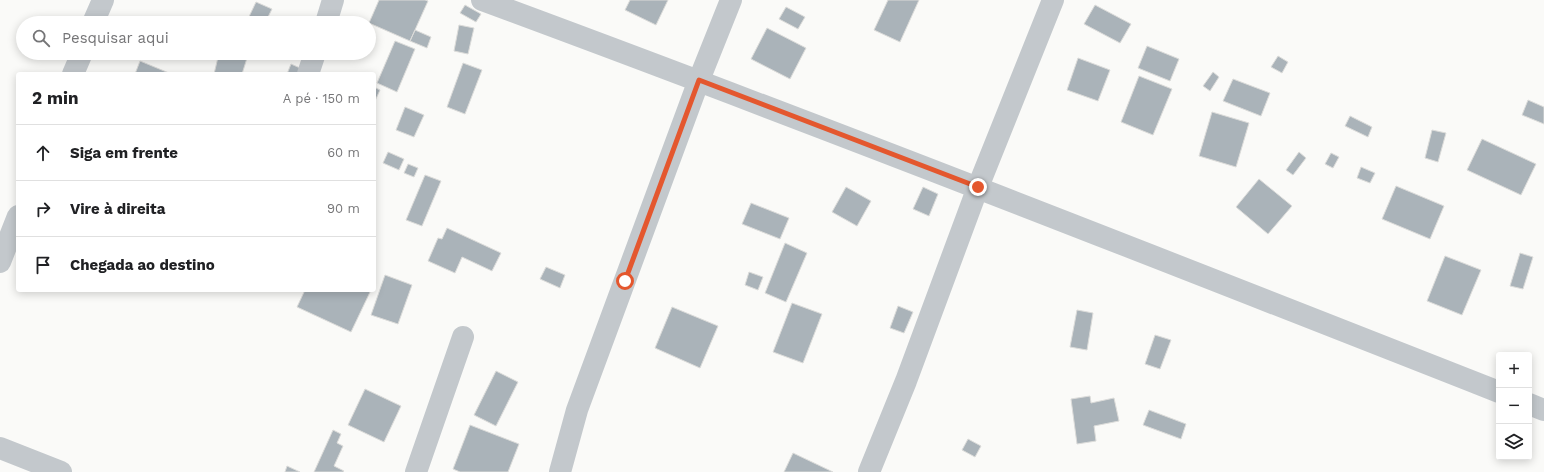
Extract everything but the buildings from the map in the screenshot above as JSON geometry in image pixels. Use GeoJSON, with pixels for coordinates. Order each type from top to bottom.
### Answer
{"type":"FeatureCollection","features":[{"type":"Feature","properties":{"kind":"street"},"geometry":{"type":"LineString","coordinates":[[96,16],[102,0]]}},
{"type":"Feature","properties":{"kind":"street"},"geometry":{"type":"LineString","coordinates":[[328,16],[334,0]]}},
{"type":"Feature","properties":{"kind":"street"},"geometry":{"type":"LineString","coordinates":[[482,0],[699,80],[978,187],[1496,391]]}},
{"type":"Feature","properties":{"kind":"street"},"geometry":{"type":"LineString","coordinates":[[560,472],[577,410],[699,80],[731,0]]}},
{"type":"Feature","properties":{"kind":"street"},"geometry":{"type":"LineString","coordinates":[[869,472],[906,381],[978,187],[1053,0]]}},
{"type":"Feature","properties":{"kind":"street"},"geometry":{"type":"LineString","coordinates":[[74,72],[79,60]]}},
{"type":"Feature","properties":{"kind":"street"},"geometry":{"type":"LineString","coordinates":[[309,72],[313,60]]}},
{"type":"Feature","properties":{"kind":"street"},"geometry":{"type":"LineString","coordinates":[[0,262],[16,221]]}},
{"type":"Feature","properties":{"kind":"street"},"geometry":{"type":"LineString","coordinates":[[416,472],[463,337]]}},
{"type":"Feature","properties":{"kind":"street"},"geometry":{"type":"LineString","coordinates":[[1532,405],[1544,410]]}},
{"type":"Feature","properties":{"kind":"street"},"geometry":{"type":"LineString","coordinates":[[0,448],[61,472]]}},
{"type":"Feature","properties":{"kind":"route"},"geometry":{"type":"LineString","coordinates":[[625,281],[699,80],[978,187]]}}]}
